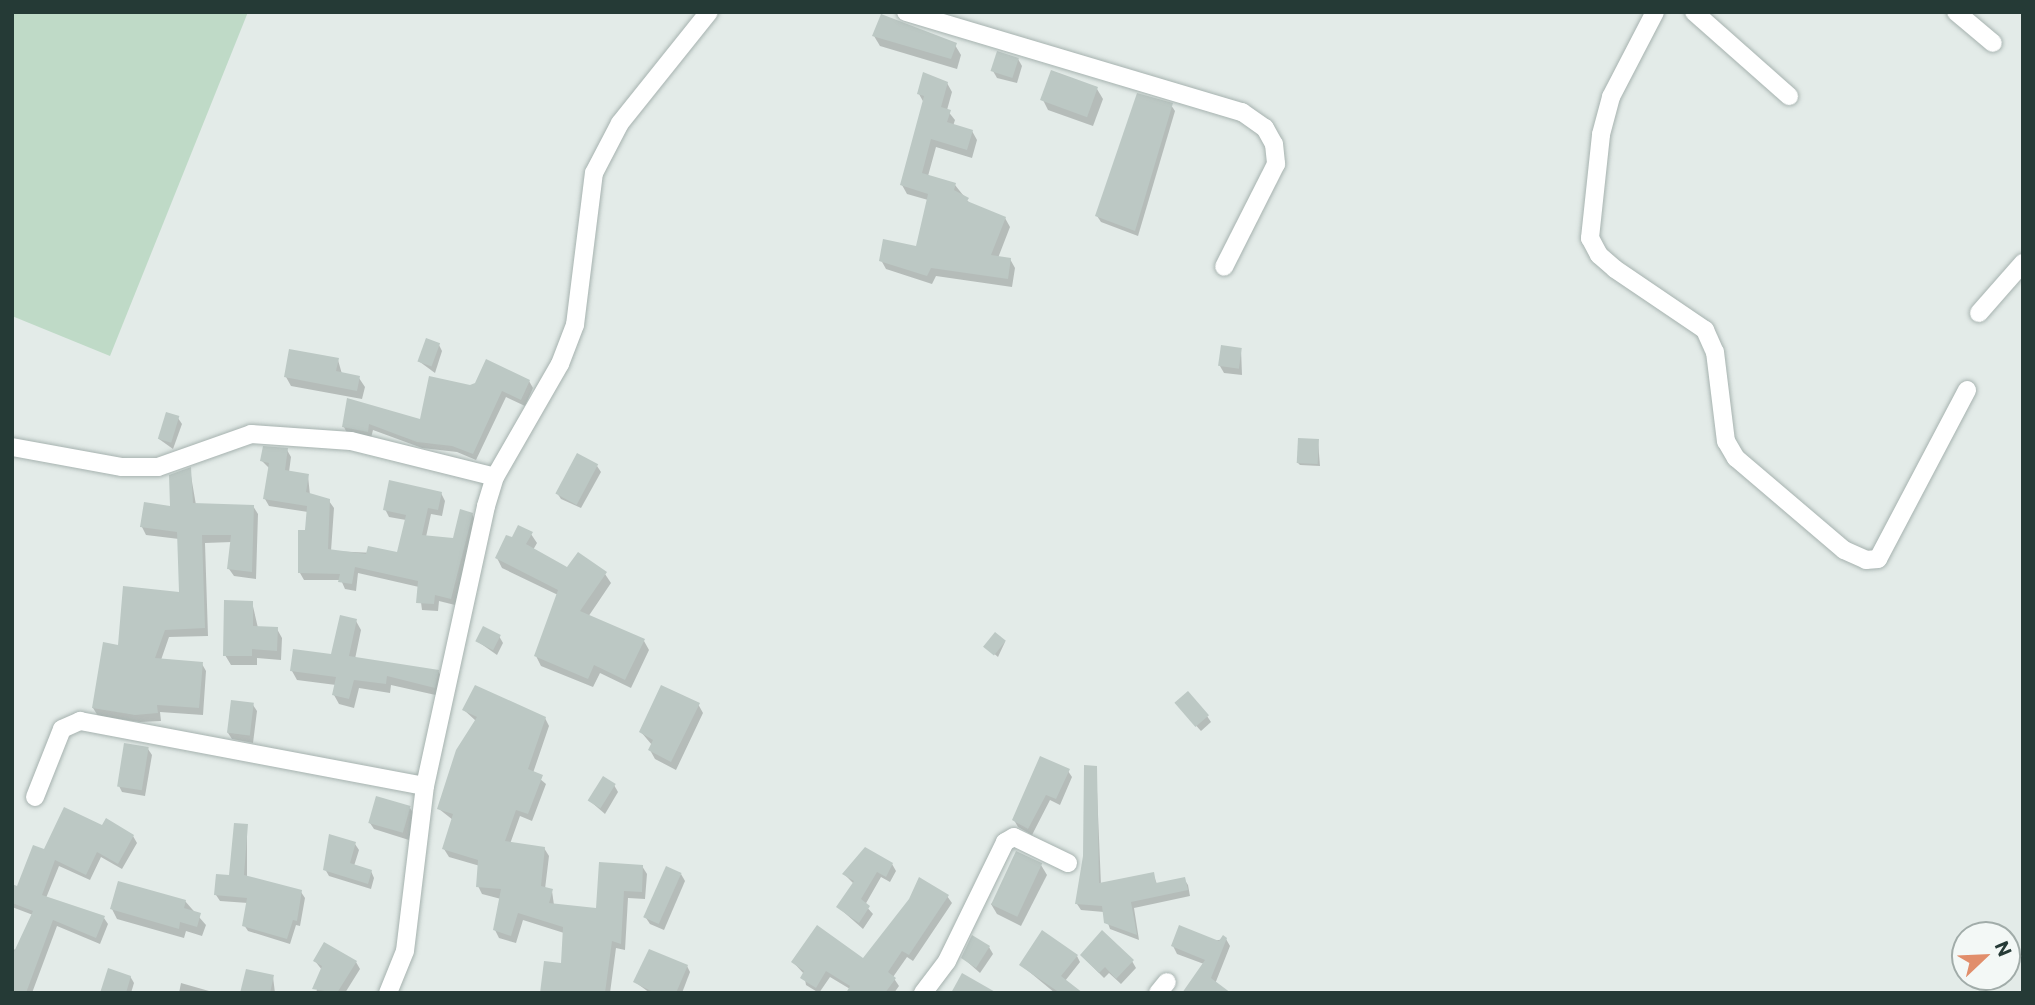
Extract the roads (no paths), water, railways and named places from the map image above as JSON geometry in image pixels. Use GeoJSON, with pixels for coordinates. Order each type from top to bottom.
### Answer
{"type":"FeatureCollection","features":[{"type":"Feature","properties":{"kind":"street"},"geometry":{"type":"LineString","coordinates":[[388,993],[405,951],[425,786],[458,619],[495,477],[560,365],[575,324],[583,290],[587,202],[603,152],[620,123],[709,12]]}},
{"type":"Feature","properties":{"kind":"street"},"geometry":{"type":"LineString","coordinates":[[906,12],[1242,112],[1265,128],[1274,144],[1276,164],[1224,267]]}},
{"type":"Feature","properties":{"kind":"street"},"geometry":{"type":"LineString","coordinates":[[1655,12],[1611,97],[1601,135],[1590,238],[1615,268],[1705,330],[1715,352],[1726,440],[1736,458],[1844,550],[1866,560],[1878,559],[1967,390]]}},
{"type":"Feature","properties":{"kind":"street"},"geometry":{"type":"LineString","coordinates":[[1694,12],[1789,96]]}},
{"type":"Feature","properties":{"kind":"street"},"geometry":{"type":"LineString","coordinates":[[1956,12],[1993,43]]}},
{"type":"Feature","properties":{"kind":"street"},"geometry":{"type":"LineString","coordinates":[[1979,313],[2023,262]]}},
{"type":"Feature","properties":{"kind":"street"},"geometry":{"type":"LineString","coordinates":[[12,447],[122,467],[158,467],[251,433],[351,441],[495,477]]}},
{"type":"Feature","properties":{"kind":"street"},"geometry":{"type":"LineString","coordinates":[[35,797],[62,729],[79,721],[425,786]]}},
{"type":"Feature","properties":{"kind":"street"},"geometry":{"type":"LineString","coordinates":[[923,993],[947,961],[972,902],[1005,842],[1014,837],[1068,863]]}}]}
